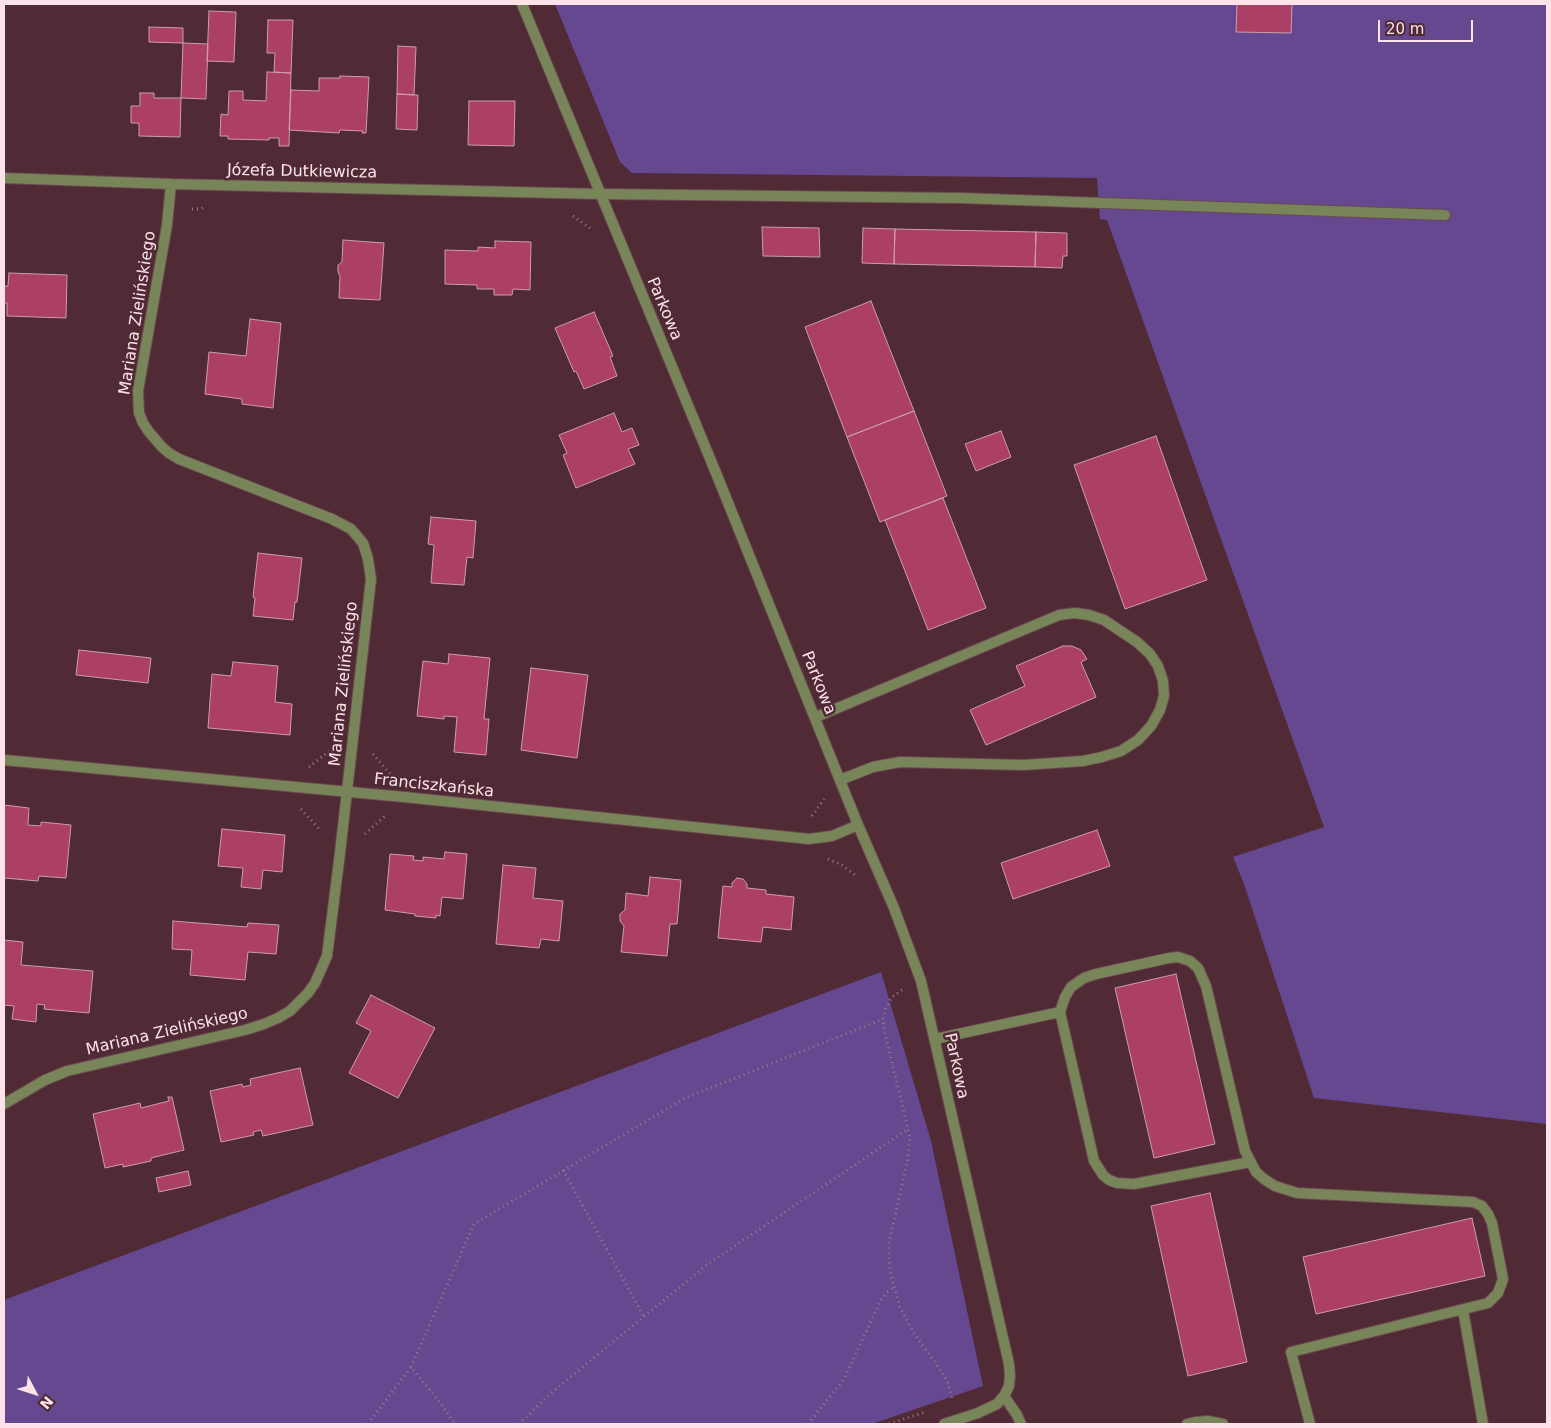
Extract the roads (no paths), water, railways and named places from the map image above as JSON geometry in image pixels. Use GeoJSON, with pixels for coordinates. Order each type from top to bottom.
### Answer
{"type":"FeatureCollection","features":[{"type":"Feature","properties":{"kind":"street","name":"Parkowa"},"geometry":{"type":"LineString","coordinates":[[522,4],[816,717],[858,825],[905,934],[921,981],[935,1039],[1008,1364],[1009,1386],[1004,1396]]}},
{"type":"Feature","properties":{"kind":"street","name":"Józefa Dutkiewicza"},"geometry":{"type":"LineString","coordinates":[[4,178],[171,184],[600,194],[960,198],[1445,215]]}},
{"type":"Feature","properties":{"kind":"street","name":"Mariana Zielińskiego"},"geometry":{"type":"LineString","coordinates":[[4,1104],[45,1080],[67,1071],[264,1024],[290,1011],[300,1002],[316,983],[327,956],[370,579],[368,559],[363,543],[351,529],[332,519],[180,459],[169,453],[149,432],[140,413],[138,390],[167,225],[171,184]]}},
{"type":"Feature","properties":{"kind":"street"},"geometry":{"type":"LineString","coordinates":[[816,717],[1059,615],[1075,612],[1104,620],[1122,631],[1150,654],[1158,666],[1163,681],[1164,696],[1160,710],[1151,726],[1138,740],[1102,758],[1023,765],[900,762],[873,767],[840,780]]}},
{"type":"Feature","properties":{"kind":"street","name":"Franciszkańska"},"geometry":{"type":"LineString","coordinates":[[4,760],[346,792],[809,839],[832,836],[858,825]]}},
{"type":"Feature","properties":{"kind":"street"},"geometry":{"type":"LineString","coordinates":[[1250,1162],[1134,1184],[1117,1183],[1103,1175],[1094,1161],[1060,1012],[1065,996],[1072,986],[1084,978],[1096,974],[1169,958],[1178,957],[1190,961],[1198,968],[1206,986],[1245,1151],[1256,1172],[1264,1180],[1275,1186],[1297,1193],[1461,1200],[1482,1206],[1488,1214],[1492,1223],[1503,1279],[1498,1293],[1488,1303],[1291,1352],[1310,1424]]}},
{"type":"Feature","properties":{"kind":"street"},"geometry":{"type":"LineString","coordinates":[[935,1039],[1060,1012]]}},
{"type":"Feature","properties":{"kind":"street"},"geometry":{"type":"LineString","coordinates":[[1463,1310],[1482,1424]]}},
{"type":"Feature","properties":{"kind":"street"},"geometry":{"type":"LineString","coordinates":[[944,1424],[989,1408],[997,1404],[1004,1396],[1021,1424]]}},
{"type":"Feature","properties":{"kind":"street"},"geometry":{"type":"LineString","coordinates":[[1187,1424],[1208,1421],[1223,1424]]}}]}
